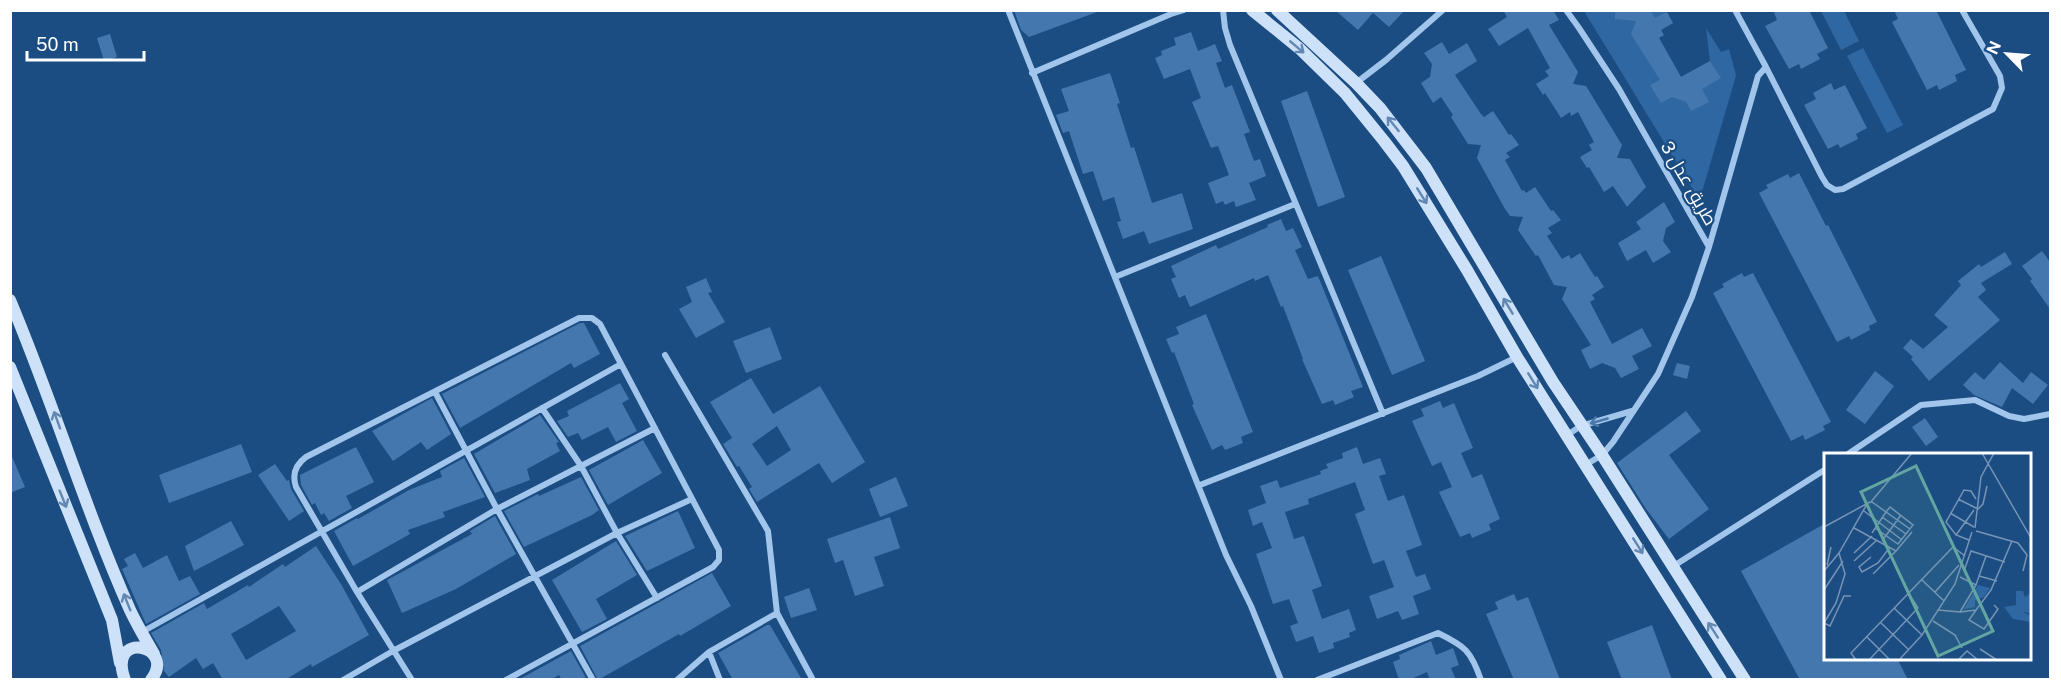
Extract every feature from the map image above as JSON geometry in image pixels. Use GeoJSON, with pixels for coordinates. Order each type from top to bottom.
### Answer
{"type":"FeatureCollection","features":[{"type":"Feature","properties":{"kind":"main road"},"geometry":{"type":"LineString","coordinates":[[1252,10],[1323,71],[1352,101],[1403,166],[1517,357],[1587,464],[1721,680]]}},
{"type":"Feature","properties":{"kind":"main road"},"geometry":{"type":"LineString","coordinates":[[1277,10],[1356,82],[1404,137],[1426,168],[1581,426],[1602,454],[1745,680]]}},
{"type":"Feature","properties":{"kind":"main road"},"geometry":{"type":"LineString","coordinates":[[10,300],[131,612],[154,654],[158,667],[151,680]]}},
{"type":"Feature","properties":{"kind":"main road"},"geometry":{"type":"LineString","coordinates":[[10,367],[112,620],[125,679]]}},
{"type":"Feature","properties":{"kind":"main road"},"geometry":{"type":"LineString","coordinates":[[120,663],[128,650],[134,647],[144,648],[154,654]]}},
{"type":"Feature","properties":{"kind":"street"},"geometry":{"type":"LineString","coordinates":[[1008,10],[1200,485],[1226,555],[1251,606],[1281,680]]}},
{"type":"Feature","properties":{"kind":"street"},"geometry":{"type":"LineString","coordinates":[[1032,73],[1185,10]]}},
{"type":"Feature","properties":{"kind":"street"},"geometry":{"type":"LineString","coordinates":[[1356,82],[1386,60],[1443,10]]}},
{"type":"Feature","properties":{"kind":"street","name":"طريق عدل 3"},"geometry":{"type":"LineString","coordinates":[[1566,10],[1618,89],[1708,247],[1692,297],[1658,374],[1625,426],[1602,454],[1587,464]]}},
{"type":"Feature","properties":{"kind":"street"},"geometry":{"type":"LineString","coordinates":[[1735,10],[1821,177],[1835,190],[1843,189],[1993,110],[2002,88],[2000,76],[1962,10]]}},
{"type":"Feature","properties":{"kind":"street"},"geometry":{"type":"LineString","coordinates":[[1222,11],[1230,45],[1383,414]]}},
{"type":"Feature","properties":{"kind":"street"},"geometry":{"type":"LineString","coordinates":[[1708,247],[1758,76],[1766,67]]}},
{"type":"Feature","properties":{"kind":"street"},"geometry":{"type":"LineString","coordinates":[[1115,277],[1295,204]]}},
{"type":"Feature","properties":{"kind":"street"},"geometry":{"type":"LineString","coordinates":[[412,680],[357,592],[294,481],[297,465],[306,458],[583,317],[592,318],[600,324],[719,550],[719,560],[713,567],[506,680]]}},
{"type":"Feature","properties":{"kind":"street"},"geometry":{"type":"LineString","coordinates":[[665,356],[768,531],[777,614],[813,680]]}},
{"type":"Feature","properties":{"kind":"street"},"geometry":{"type":"LineString","coordinates":[[1200,485],[1478,376],[1517,357]]}},
{"type":"Feature","properties":{"kind":"street"},"geometry":{"type":"LineString","coordinates":[[142,632],[621,364]]}},
{"type":"Feature","properties":{"kind":"street"},"geometry":{"type":"LineString","coordinates":[[435,392],[497,509],[537,576],[593,680]]}},
{"type":"Feature","properties":{"kind":"street"},"geometry":{"type":"LineString","coordinates":[[1849,453],[1921,405],[1975,400],[2008,416],[2024,419],[2050,414]]}},
{"type":"Feature","properties":{"kind":"street"},"geometry":{"type":"LineString","coordinates":[[543,408],[581,466],[617,533],[657,598]]}},
{"type":"Feature","properties":{"kind":"street"},"geometry":{"type":"LineString","coordinates":[[1567,435],[1581,426],[1633,411]]}},
{"type":"Feature","properties":{"kind":"street"},"geometry":{"type":"LineString","coordinates":[[357,592],[497,509],[654,428]]}},
{"type":"Feature","properties":{"kind":"street"},"geometry":{"type":"LineString","coordinates":[[1672,567],[1824,470]]}},
{"type":"Feature","properties":{"kind":"street"},"geometry":{"type":"LineString","coordinates":[[343,680],[393,651],[617,533],[692,499]]}},
{"type":"Feature","properties":{"kind":"street"},"geometry":{"type":"LineString","coordinates":[[677,680],[709,652],[777,614]]}},
{"type":"Feature","properties":{"kind":"street"},"geometry":{"type":"LineString","coordinates":[[1317,680],[1438,633],[1460,644],[1474,661],[1481,680]]}},
{"type":"Feature","properties":{"kind":"street"},"geometry":{"type":"LineString","coordinates":[[709,652],[720,680]]}},
{"type":"Feature","properties":{"kind":"shaded area"},"geometry":{"type":"Polygon","coordinates":[[[1584,11],[1666,11],[1673,23],[1661,30],[1659,38],[1681,77],[1710,61],[1706,28],[1721,52],[1729,49],[1736,75],[1700,194],[1695,193],[1584,11]]]}},
{"type":"Feature","properties":{"kind":"shaded area"},"geometry":{"type":"Polygon","coordinates":[[[1821,11],[1844,11],[1859,41],[1841,50],[1821,11]]]}},
{"type":"Feature","properties":{"kind":"shaded area"},"geometry":{"type":"Polygon","coordinates":[[[1863,48],[1903,125],[1887,133],[1847,56],[1863,48]]]}},
{"type":"Feature","properties":{"kind":"building"},"geometry":{"type":"Polygon","coordinates":[[[1014,10],[1097,10],[1097,12],[1029,37],[1021,30],[1014,10]]]}},
{"type":"Feature","properties":{"kind":"building"},"geometry":{"type":"Polygon","coordinates":[[[1335,10],[1405,10],[1389,27],[1373,13],[1358,30],[1335,10]]]}},
{"type":"Feature","properties":{"kind":"building"},"geometry":{"type":"Polygon","coordinates":[[[1503,10],[1553,10],[1559,20],[1549,25],[1578,72],[1573,84],[1586,86],[1622,145],[1617,158],[1630,159],[1646,187],[1627,207],[1613,186],[1604,192],[1580,157],[1592,150],[1589,145],[1594,142],[1578,112],[1571,116],[1570,112],[1561,118],[1545,93],[1543,95],[1536,84],[1549,76],[1545,71],[1550,68],[1528,28],[1499,46],[1488,29],[1507,17],[1503,10]]]}},
{"type":"Feature","properties":{"kind":"building"},"geometry":{"type":"Polygon","coordinates":[[[1615,10],[1650,10],[1655,18],[1667,12],[1673,23],[1661,30],[1664,35],[1659,38],[1681,77],[1710,61],[1721,78],[1702,89],[1709,102],[1691,111],[1686,102],[1672,97],[1661,103],[1650,85],[1660,80],[1631,34],[1636,21],[1615,19],[1615,10]]]}},
{"type":"Feature","properties":{"kind":"building"},"geometry":{"type":"Polygon","coordinates":[[[1773,10],[1809,10],[1828,48],[1817,54],[1820,59],[1801,69],[1799,64],[1789,69],[1765,26],[1777,20],[1773,10]]]}},
{"type":"Feature","properties":{"kind":"building"},"geometry":{"type":"Polygon","coordinates":[[[1894,10],[1936,10],[1966,70],[1955,75],[1957,81],[1939,90],[1937,85],[1927,90],[1892,22],[1898,19],[1894,10]]]}},
{"type":"Feature","properties":{"kind":"building"},"geometry":{"type":"Polygon","coordinates":[[[1191,32],[1198,51],[1215,44],[1222,61],[1216,63],[1225,88],[1232,85],[1250,132],[1244,134],[1254,161],[1260,159],[1266,176],[1249,183],[1256,200],[1236,207],[1234,201],[1225,205],[1223,201],[1216,204],[1208,183],[1229,175],[1218,146],[1211,148],[1192,102],[1201,98],[1190,69],[1164,79],[1155,58],[1162,55],[1161,51],[1176,45],[1174,38],[1191,32]]]}},
{"type":"Feature","properties":{"kind":"building"},"geometry":{"type":"Polygon","coordinates":[[[110,34],[117,57],[104,61],[97,38],[110,34]]]}},
{"type":"Feature","properties":{"kind":"building"},"geometry":{"type":"Polygon","coordinates":[[[1442,42],[1449,54],[1467,43],[1477,61],[1455,75],[1481,114],[1484,117],[1493,111],[1509,135],[1511,134],[1519,145],[1506,153],[1510,157],[1505,160],[1522,191],[1526,193],[1535,187],[1551,211],[1553,210],[1561,220],[1548,228],[1552,233],[1547,236],[1562,259],[1569,255],[1571,259],[1580,253],[1604,287],[1592,295],[1595,299],[1590,302],[1612,344],[1642,328],[1652,346],[1632,356],[1639,369],[1621,378],[1615,368],[1602,363],[1590,369],[1581,350],[1591,345],[1562,299],[1567,287],[1554,285],[1538,255],[1536,256],[1518,230],[1523,217],[1510,216],[1505,209],[1477,158],[1481,145],[1468,144],[1441,97],[1433,103],[1421,83],[1430,77],[1432,64],[1424,53],[1442,42]]]}},
{"type":"Feature","properties":{"kind":"building"},"geometry":{"type":"Polygon","coordinates":[[[1110,73],[1131,148],[1134,147],[1152,203],[1182,193],[1193,229],[1149,244],[1144,231],[1123,239],[1117,222],[1121,221],[1114,197],[1103,201],[1093,171],[1083,174],[1069,131],[1063,133],[1056,115],[1069,111],[1061,89],[1110,73]]]}},
{"type":"Feature","properties":{"kind":"building"},"geometry":{"type":"Polygon","coordinates":[[[1831,83],[1834,90],[1845,85],[1867,128],[1856,134],[1858,139],[1840,148],[1838,144],[1828,149],[1804,105],[1816,99],[1813,93],[1831,83]]]}},
{"type":"Feature","properties":{"kind":"building"},"geometry":{"type":"Polygon","coordinates":[[[1307,91],[1345,197],[1318,207],[1281,101],[1307,91]]]}},
{"type":"Feature","properties":{"kind":"building"},"geometry":{"type":"Polygon","coordinates":[[[1799,173],[1877,322],[1869,326],[1870,330],[1851,340],[1849,336],[1837,342],[1759,193],[1768,188],[1766,185],[1788,174],[1790,178],[1799,173]]]}},
{"type":"Feature","properties":{"kind":"building"},"geometry":{"type":"Polygon","coordinates":[[[1664,202],[1675,222],[1666,228],[1663,241],[1671,252],[1653,263],[1646,250],[1627,261],[1618,243],[1641,229],[1636,222],[1664,202]]]}},
{"type":"Feature","properties":{"kind":"building"},"geometry":{"type":"Polygon","coordinates":[[[1281,219],[1286,231],[1293,228],[1302,247],[1295,250],[1308,279],[1318,276],[1363,387],[1351,391],[1354,397],[1335,405],[1333,400],[1322,404],[1302,359],[1283,306],[1281,307],[1268,275],[1255,281],[1254,278],[1190,307],[1185,295],[1179,298],[1171,279],[1176,277],[1171,266],[1216,245],[1218,249],[1281,219]]]}},
{"type":"Feature","properties":{"kind":"building"},"geometry":{"type":"Polygon","coordinates":[[[2042,251],[2050,262],[2050,309],[2022,266],[2042,251]]]}},
{"type":"Feature","properties":{"kind":"building"},"geometry":{"type":"Polygon","coordinates":[[[2005,252],[2012,264],[1981,283],[1986,290],[1978,297],[2000,320],[1929,381],[1911,359],[1913,357],[1903,348],[1911,339],[1923,349],[1948,327],[1934,315],[1961,285],[1958,281],[1979,264],[1981,267],[2005,252]]]}},
{"type":"Feature","properties":{"kind":"building"},"geometry":{"type":"Polygon","coordinates":[[[1381,256],[1425,361],[1392,375],[1348,270],[1381,256]]]}},
{"type":"Feature","properties":{"kind":"building"},"geometry":{"type":"Polygon","coordinates":[[[1742,273],[1744,277],[1753,273],[1831,422],[1823,426],[1825,430],[1805,440],[1803,435],[1791,441],[1713,293],[1724,287],[1722,284],[1742,273]]]}},
{"type":"Feature","properties":{"kind":"building"},"geometry":{"type":"Polygon","coordinates":[[[706,278],[712,292],[708,293],[725,322],[696,338],[679,309],[692,302],[686,287],[706,278]]]}},
{"type":"Feature","properties":{"kind":"building"},"geometry":{"type":"Polygon","coordinates":[[[1206,314],[1253,432],[1241,437],[1243,443],[1225,450],[1222,445],[1212,450],[1192,405],[1194,404],[1174,352],[1172,353],[1166,339],[1179,334],[1176,327],[1206,314]]]}},
{"type":"Feature","properties":{"kind":"building"},"geometry":{"type":"Polygon","coordinates":[[[584,323],[600,354],[574,368],[571,363],[460,428],[442,394],[584,323]]]}},
{"type":"Feature","properties":{"kind":"building"},"geometry":{"type":"Polygon","coordinates":[[[770,327],[782,359],[746,373],[733,341],[770,327]]]}},
{"type":"Feature","properties":{"kind":"building"},"geometry":{"type":"Polygon","coordinates":[[[2000,362],[2023,383],[2031,372],[2048,385],[2033,404],[2012,388],[2002,407],[1974,395],[1963,385],[1975,372],[1984,380],[2000,362]]]}},
{"type":"Feature","properties":{"kind":"building"},"geometry":{"type":"Polygon","coordinates":[[[1677,363],[1690,366],[1687,379],[1673,375],[1677,363]]]}},
{"type":"Feature","properties":{"kind":"building"},"geometry":{"type":"Polygon","coordinates":[[[1875,371],[1894,386],[1865,424],[1846,410],[1875,371]]]}},
{"type":"Feature","properties":{"kind":"building"},"geometry":{"type":"Polygon","coordinates":[[[751,378],[773,414],[820,386],[865,462],[832,483],[819,463],[757,502],[749,489],[752,487],[723,444],[732,438],[710,402],[751,378]],[[777,426],[752,444],[767,466],[791,450],[777,426]]]}},
{"type":"Feature","properties":{"kind":"building"},"geometry":{"type":"Polygon","coordinates":[[[620,383],[629,399],[622,403],[637,431],[616,442],[608,427],[582,440],[578,433],[568,437],[557,421],[569,416],[567,411],[620,383]]]}},
{"type":"Feature","properties":{"kind":"building"},"geometry":{"type":"Polygon","coordinates":[[[432,398],[451,434],[427,450],[421,442],[393,461],[372,431],[432,398]]]}},
{"type":"Feature","properties":{"kind":"building"},"geometry":{"type":"Polygon","coordinates":[[[1440,401],[1443,408],[1454,403],[1473,448],[1461,453],[1472,478],[1482,474],[1500,519],[1489,524],[1491,530],[1472,538],[1470,533],[1460,537],[1439,492],[1452,487],[1441,462],[1432,466],[1412,421],[1424,416],[1421,409],[1440,401]]]}},
{"type":"Feature","properties":{"kind":"building"},"geometry":{"type":"Polygon","coordinates":[[[1686,411],[1701,431],[1669,455],[1709,509],[1669,539],[1646,509],[1617,463],[1686,411]]]}},
{"type":"Feature","properties":{"kind":"building"},"geometry":{"type":"Polygon","coordinates":[[[540,415],[559,442],[556,443],[560,451],[527,469],[530,480],[495,493],[474,454],[540,415]]]}},
{"type":"Feature","properties":{"kind":"building"},"geometry":{"type":"Polygon","coordinates":[[[1925,418],[1938,437],[1926,446],[1912,427],[1925,418]]]}},
{"type":"Feature","properties":{"kind":"building"},"geometry":{"type":"Polygon","coordinates":[[[643,440],[662,473],[608,505],[589,470],[643,440]]]}},
{"type":"Feature","properties":{"kind":"building"},"geometry":{"type":"Polygon","coordinates":[[[241,444],[252,472],[169,503],[159,475],[241,444]]]}},
{"type":"Feature","properties":{"kind":"building"},"geometry":{"type":"Polygon","coordinates":[[[356,447],[374,482],[346,496],[352,508],[329,521],[324,513],[321,515],[315,503],[312,505],[301,485],[300,475],[356,447]]]}},
{"type":"Feature","properties":{"kind":"building"},"geometry":{"type":"Polygon","coordinates":[[[1357,447],[1363,464],[1380,458],[1386,474],[1379,476],[1388,501],[1404,495],[1422,545],[1406,551],[1416,577],[1425,574],[1431,589],[1413,596],[1419,614],[1402,620],[1398,611],[1377,619],[1369,596],[1394,587],[1384,560],[1373,564],[1355,514],[1365,510],[1355,482],[1308,499],[1309,504],[1285,512],[1294,539],[1304,536],[1322,586],[1312,590],[1322,619],[1349,609],[1356,630],[1349,633],[1350,637],[1333,643],[1334,648],[1319,653],[1313,636],[1296,642],[1290,626],[1298,623],[1289,599],[1273,604],[1256,554],[1272,548],[1262,522],[1253,526],[1248,510],[1266,503],[1260,486],[1277,480],[1280,488],[1321,474],[1320,471],[1328,468],[1326,464],[1343,458],[1342,453],[1357,447]]]}},
{"type":"Feature","properties":{"kind":"building"},"geometry":{"type":"Polygon","coordinates":[[[10,452],[25,487],[10,493],[10,452]]]}},
{"type":"Feature","properties":{"kind":"building"},"geometry":{"type":"Polygon","coordinates":[[[464,458],[485,497],[443,512],[445,517],[408,530],[410,534],[353,566],[334,531],[409,490],[442,477],[440,471],[464,458]]]}},
{"type":"Feature","properties":{"kind":"building"},"geometry":{"type":"Polygon","coordinates":[[[275,464],[287,481],[289,480],[291,489],[304,511],[289,521],[258,475],[275,464]]]}},
{"type":"Feature","properties":{"kind":"building"},"geometry":{"type":"Polygon","coordinates":[[[581,477],[599,510],[524,547],[504,511],[538,494],[539,496],[581,477]]]}},
{"type":"Feature","properties":{"kind":"building"},"geometry":{"type":"Polygon","coordinates":[[[896,477],[908,506],[880,517],[869,489],[896,477]]]}},
{"type":"Feature","properties":{"kind":"building"},"geometry":{"type":"Polygon","coordinates":[[[678,511],[695,548],[647,571],[625,536],[678,511]]]}},
{"type":"Feature","properties":{"kind":"building"},"geometry":{"type":"Polygon","coordinates":[[[495,516],[516,554],[456,589],[402,613],[387,580],[472,534],[470,531],[495,516]]]}},
{"type":"Feature","properties":{"kind":"building"},"geometry":{"type":"Polygon","coordinates":[[[890,517],[900,548],[874,557],[884,586],[855,596],[843,560],[835,563],[827,539],[890,517]]]}},
{"type":"Feature","properties":{"kind":"building"},"geometry":{"type":"Polygon","coordinates":[[[231,521],[244,545],[194,571],[185,546],[231,521]]]}},
{"type":"Feature","properties":{"kind":"building"},"geometry":{"type":"Polygon","coordinates":[[[1824,524],[1824,660],[1898,660],[1908,680],[1800,680],[1741,571],[1824,524]]]}},
{"type":"Feature","properties":{"kind":"building"},"geometry":{"type":"Polygon","coordinates":[[[616,541],[637,575],[596,599],[607,619],[582,632],[552,580],[616,541]]]}},
{"type":"Feature","properties":{"kind":"building"},"geometry":{"type":"Polygon","coordinates":[[[316,546],[341,584],[369,635],[312,667],[311,664],[285,680],[223,680],[213,663],[203,669],[196,658],[169,677],[164,671],[161,650],[151,633],[204,603],[207,609],[248,585],[249,587],[283,564],[285,567],[316,546]],[[279,606],[231,634],[246,660],[296,631],[279,606]]]}},
{"type":"Feature","properties":{"kind":"building"},"geometry":{"type":"Polygon","coordinates":[[[135,553],[143,568],[167,555],[179,581],[190,576],[200,594],[146,624],[122,569],[128,566],[124,559],[135,553]]]}},
{"type":"Feature","properties":{"kind":"building"},"geometry":{"type":"Polygon","coordinates":[[[712,573],[731,606],[598,680],[580,646],[712,573]]]}},
{"type":"Feature","properties":{"kind":"building"},"geometry":{"type":"Polygon","coordinates":[[[809,588],[817,610],[791,618],[784,597],[809,588]]]}},
{"type":"Feature","properties":{"kind":"building"},"geometry":{"type":"Polygon","coordinates":[[[1514,594],[1517,601],[1528,597],[1560,680],[1514,680],[1486,614],[1498,609],[1495,602],[1514,594]]]}},
{"type":"Feature","properties":{"kind":"building"},"geometry":{"type":"Polygon","coordinates":[[[770,625],[802,680],[733,680],[718,653],[770,625]]]}},
{"type":"Feature","properties":{"kind":"building"},"geometry":{"type":"Polygon","coordinates":[[[1652,625],[1672,680],[1622,680],[1607,642],[1652,625]]]}},
{"type":"Feature","properties":{"kind":"building"},"geometry":{"type":"Polygon","coordinates":[[[1431,641],[1436,655],[1453,648],[1459,665],[1451,668],[1456,680],[1430,680],[1427,672],[1409,680],[1399,680],[1393,662],[1400,659],[1399,655],[1431,641]]]}},
{"type":"Feature","properties":{"kind":"building"},"geometry":{"type":"Polygon","coordinates":[[[571,651],[587,680],[562,680],[559,675],[550,680],[518,680],[571,651]]]}}]}
